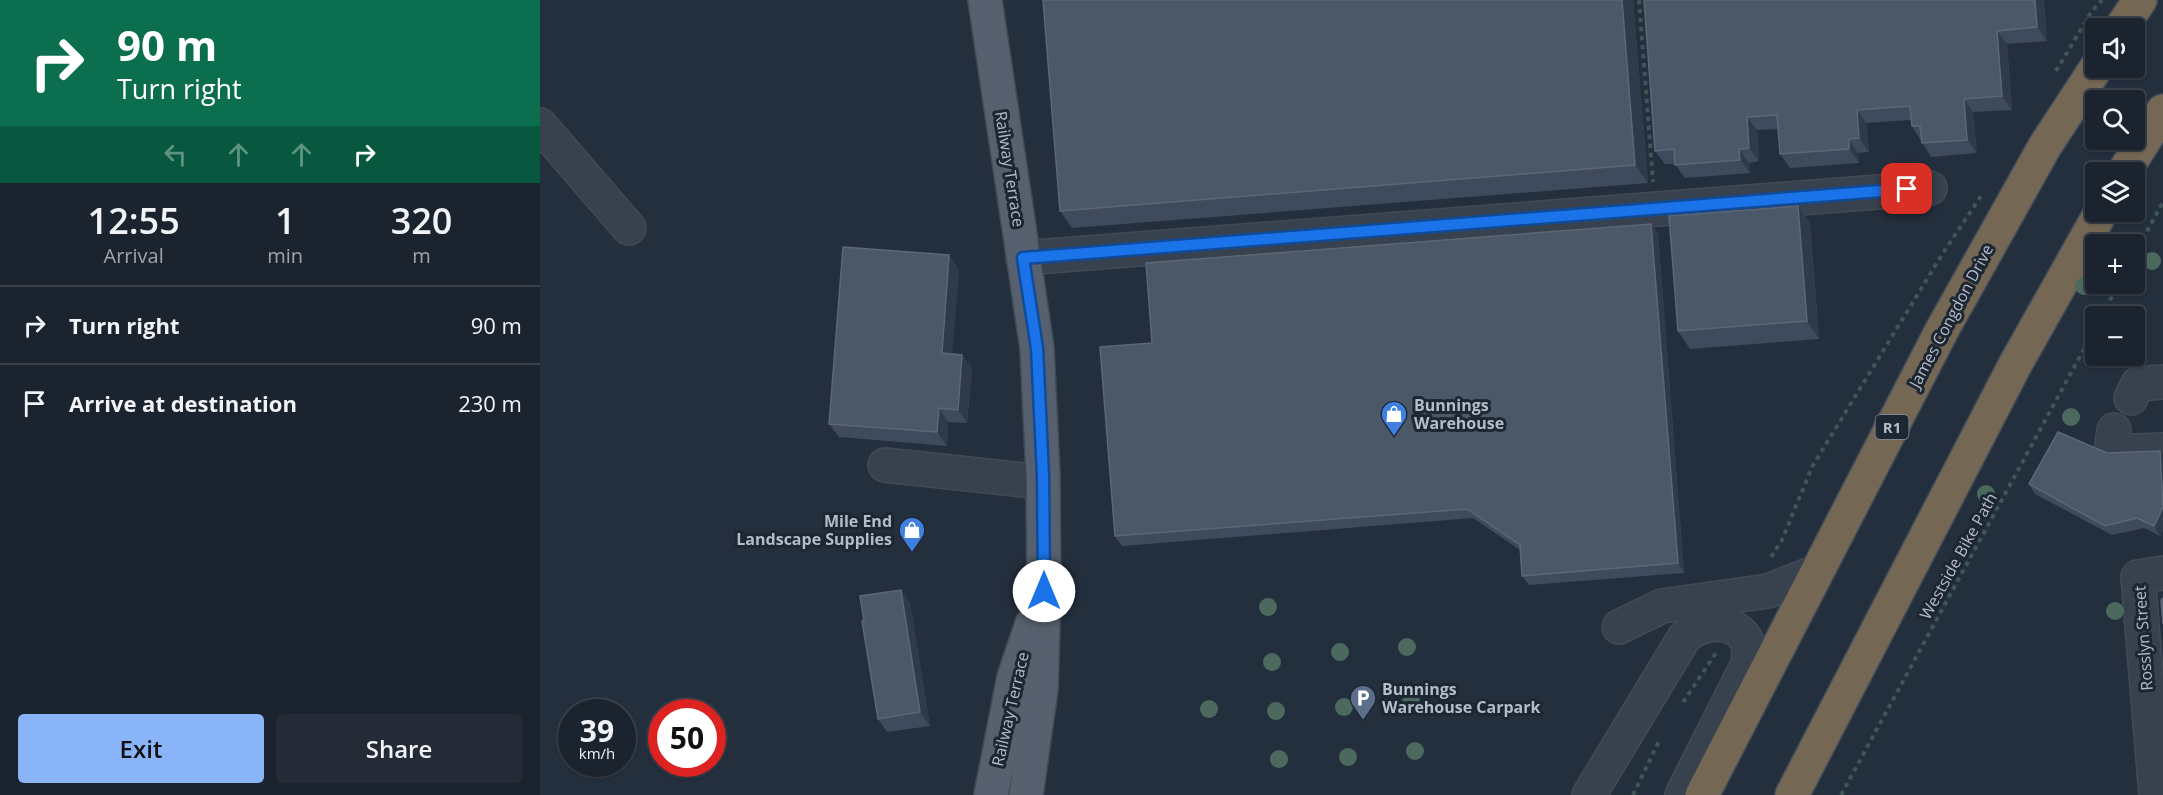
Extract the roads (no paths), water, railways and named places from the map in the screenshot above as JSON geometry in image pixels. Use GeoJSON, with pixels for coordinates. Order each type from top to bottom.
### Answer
{"type":"FeatureCollection","features":[{"type":"Feature","properties":{"kind":"highway"},"geometry":{"type":"LineString","coordinates":[[2128,18],[2140,0]]}},
{"type":"Feature","properties":{"kind":"highway","name":"James Congdon Drive"},"geometry":{"type":"LineString","coordinates":[[1702,795],[1948,320],[2045,146],[2089,78]]}},
{"type":"Feature","properties":{"kind":"highway"},"geometry":{"type":"LineString","coordinates":[[2130,162],[2163,111]]}},
{"type":"Feature","properties":{"kind":"highway"},"geometry":{"type":"LineString","coordinates":[[1792,795],[2016,363],[2095,222]]}},
{"type":"Feature","properties":{"kind":"main road","name":"Railway Terrace"},"geometry":{"type":"LineString","coordinates":[[985,0],[1037,348],[1043,482],[1044,591],[1041,689],[1026,795]]}},
{"type":"Feature","properties":{"kind":"main road","name":"Railway Terrace"},"geometry":{"type":"LineString","coordinates":[[991,795],[1014,677],[1044,591]]}},
{"type":"Feature","properties":{"kind":"street"},"geometry":{"type":"LineString","coordinates":[[540,124],[629,228]]}},
{"type":"Feature","properties":{"kind":"street"},"geometry":{"type":"LineString","coordinates":[[1023,258],[1930,188]]}},
{"type":"Feature","properties":{"kind":"street"},"geometry":{"type":"LineString","coordinates":[[2131,398],[2138,384],[2163,382]]}},
{"type":"Feature","properties":{"kind":"street"},"geometry":{"type":"LineString","coordinates":[[2114,430],[2111,452],[2163,450]]}},
{"type":"Feature","properties":{"kind":"street"},"geometry":{"type":"LineString","coordinates":[[885,465],[1043,482]]}},
{"type":"Feature","properties":{"kind":"street"},"geometry":{"type":"LineString","coordinates":[[1619,627],[1662,606],[1768,591],[1816,572]]}},
{"type":"Feature","properties":{"kind":"street","name":"Rosslyn Street"},"geometry":{"type":"LineString","coordinates":[[2156,795],[2138,578],[2163,573]]}},
{"type":"Feature","properties":{"kind":"street"},"geometry":{"type":"LineString","coordinates":[[1589,795],[1684,638],[1691,630],[1701,625],[1729,626],[1740,631],[1746,640],[1749,650],[1748,664],[1682,795]]}},
{"type":"Feature","properties":{"kind":"place","name":"Bunnings Warehouse"},"geometry":{"type":"Point","coordinates":[1394,437]}},
{"type":"Feature","properties":{"kind":"place","name":"Mile End Landscape Supplies"},"geometry":{"type":"Point","coordinates":[912,553]}},
{"type":"Feature","properties":{"kind":"place","name":"Bunnings Warehouse Carpark"},"geometry":{"type":"Point","coordinates":[1363,721]}}]}
